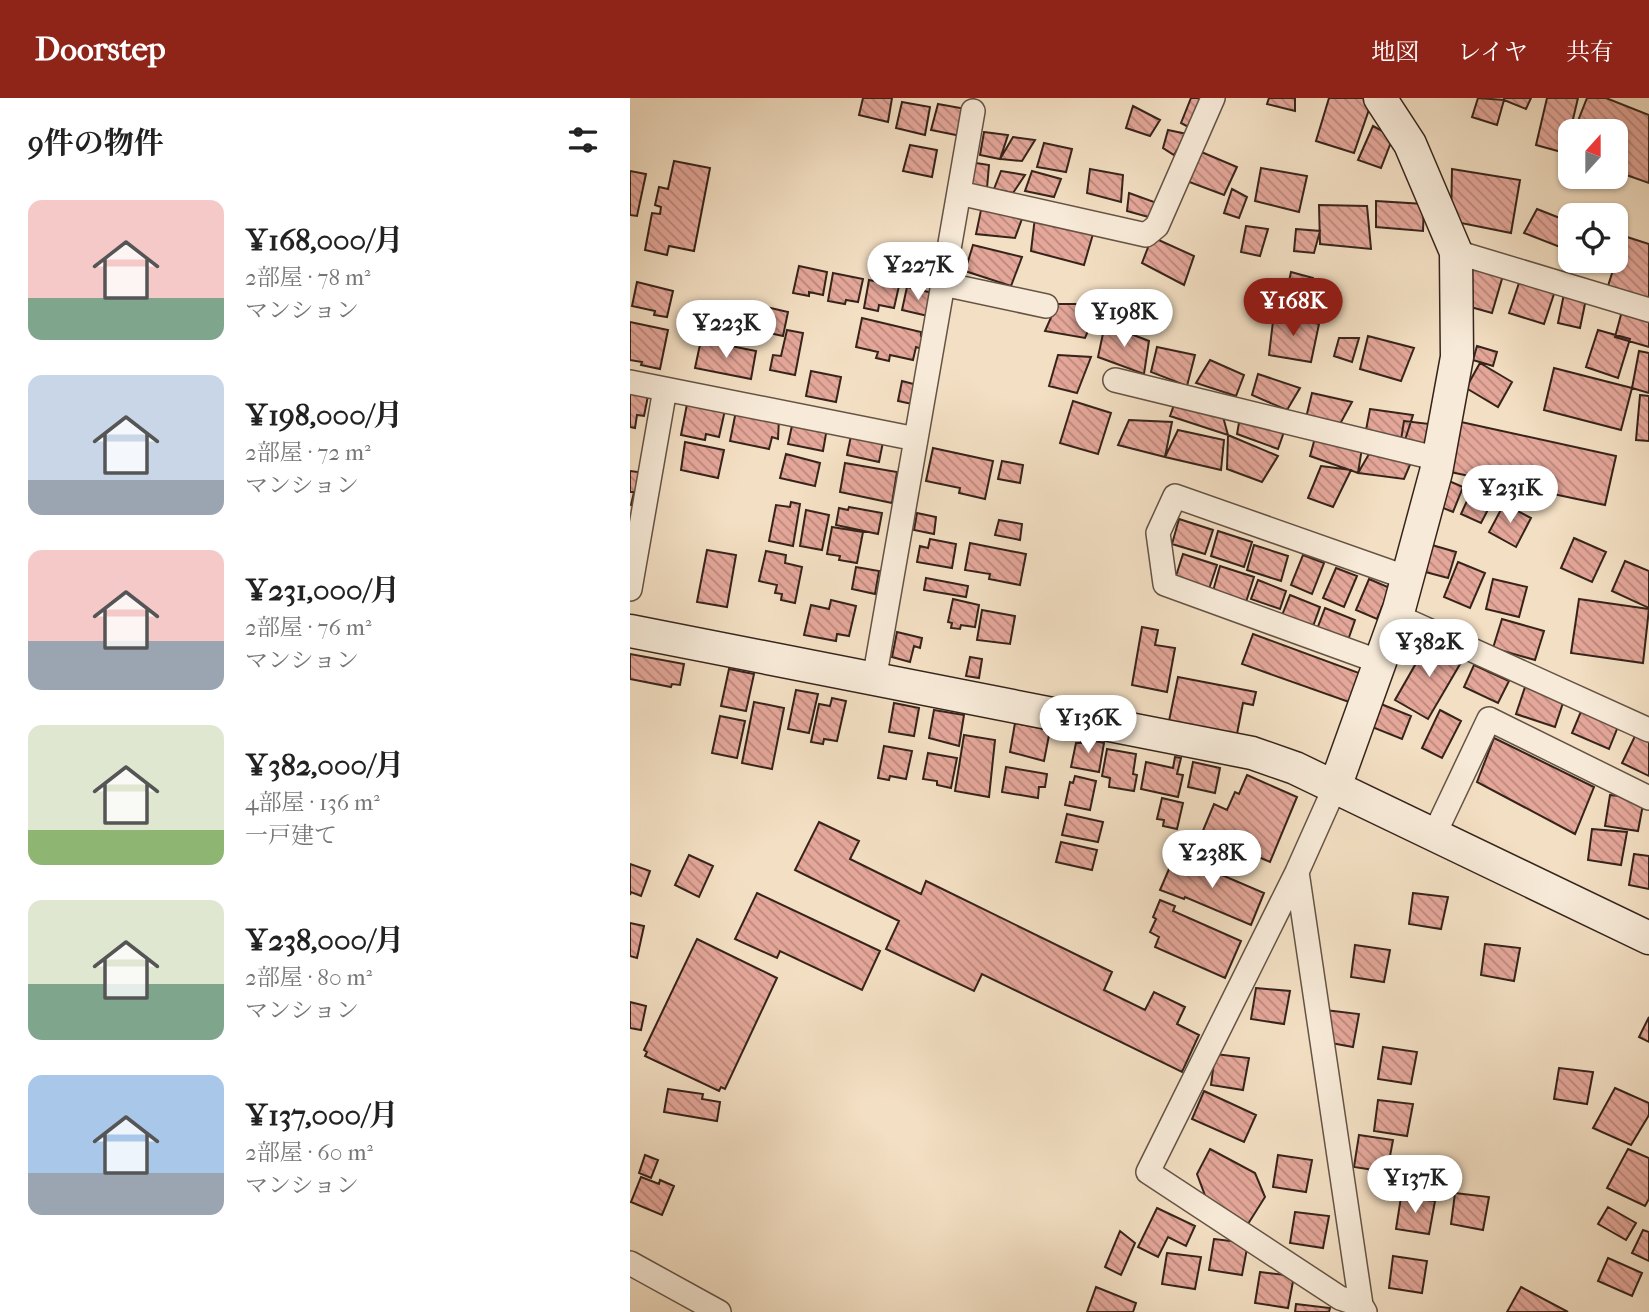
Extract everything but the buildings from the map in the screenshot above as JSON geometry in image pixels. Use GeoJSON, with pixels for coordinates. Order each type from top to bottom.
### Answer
{"type":"FeatureCollection","features":[{"type":"Feature","properties":{"kind":"street"},"geometry":{"type":"LineString","coordinates":[[959,193],[1146,235],[1157,226],[1213,98]]}},
{"type":"Feature","properties":{"kind":"street"},"geometry":{"type":"LineString","coordinates":[[1363,1309],[1340,1298],[1148,1172],[1297,872],[1335,787],[1396,616],[1439,459],[1457,357],[1456,252],[1410,144],[1380,98]]}},
{"type":"Feature","properties":{"kind":"street"},"geometry":{"type":"LineString","coordinates":[[874,680],[973,111]]}},
{"type":"Feature","properties":{"kind":"street"},"geometry":{"type":"LineString","coordinates":[[1456,252],[1649,310]]}},
{"type":"Feature","properties":{"kind":"street"},"geometry":{"type":"LineString","coordinates":[[943,284],[1046,306]]}},
{"type":"Feature","properties":{"kind":"street"},"geometry":{"type":"LineString","coordinates":[[1115,380],[1439,459]]}},
{"type":"Feature","properties":{"kind":"street"},"geometry":{"type":"LineString","coordinates":[[630,382],[916,439]]}},
{"type":"Feature","properties":{"kind":"street"},"geometry":{"type":"LineString","coordinates":[[630,589],[665,389]]}},
{"type":"Feature","properties":{"kind":"street"},"geometry":{"type":"LineString","coordinates":[[1380,662],[1165,584],[1158,533],[1175,496],[1408,578]]}},
{"type":"Feature","properties":{"kind":"street"},"geometry":{"type":"LineString","coordinates":[[1396,616],[1649,730]]}},
{"type":"Feature","properties":{"kind":"street"},"geometry":{"type":"LineString","coordinates":[[630,631],[1208,743],[1263,757],[1295,768],[1649,938]]}},
{"type":"Feature","properties":{"kind":"street"},"geometry":{"type":"LineString","coordinates":[[1434,835],[1489,719],[1649,798]]}},
{"type":"Feature","properties":{"kind":"street"},"geometry":{"type":"LineString","coordinates":[[1297,872],[1363,1309]]}},
{"type":"Feature","properties":{"kind":"street"},"geometry":{"type":"LineString","coordinates":[[630,1263],[719,1312]]}}]}
